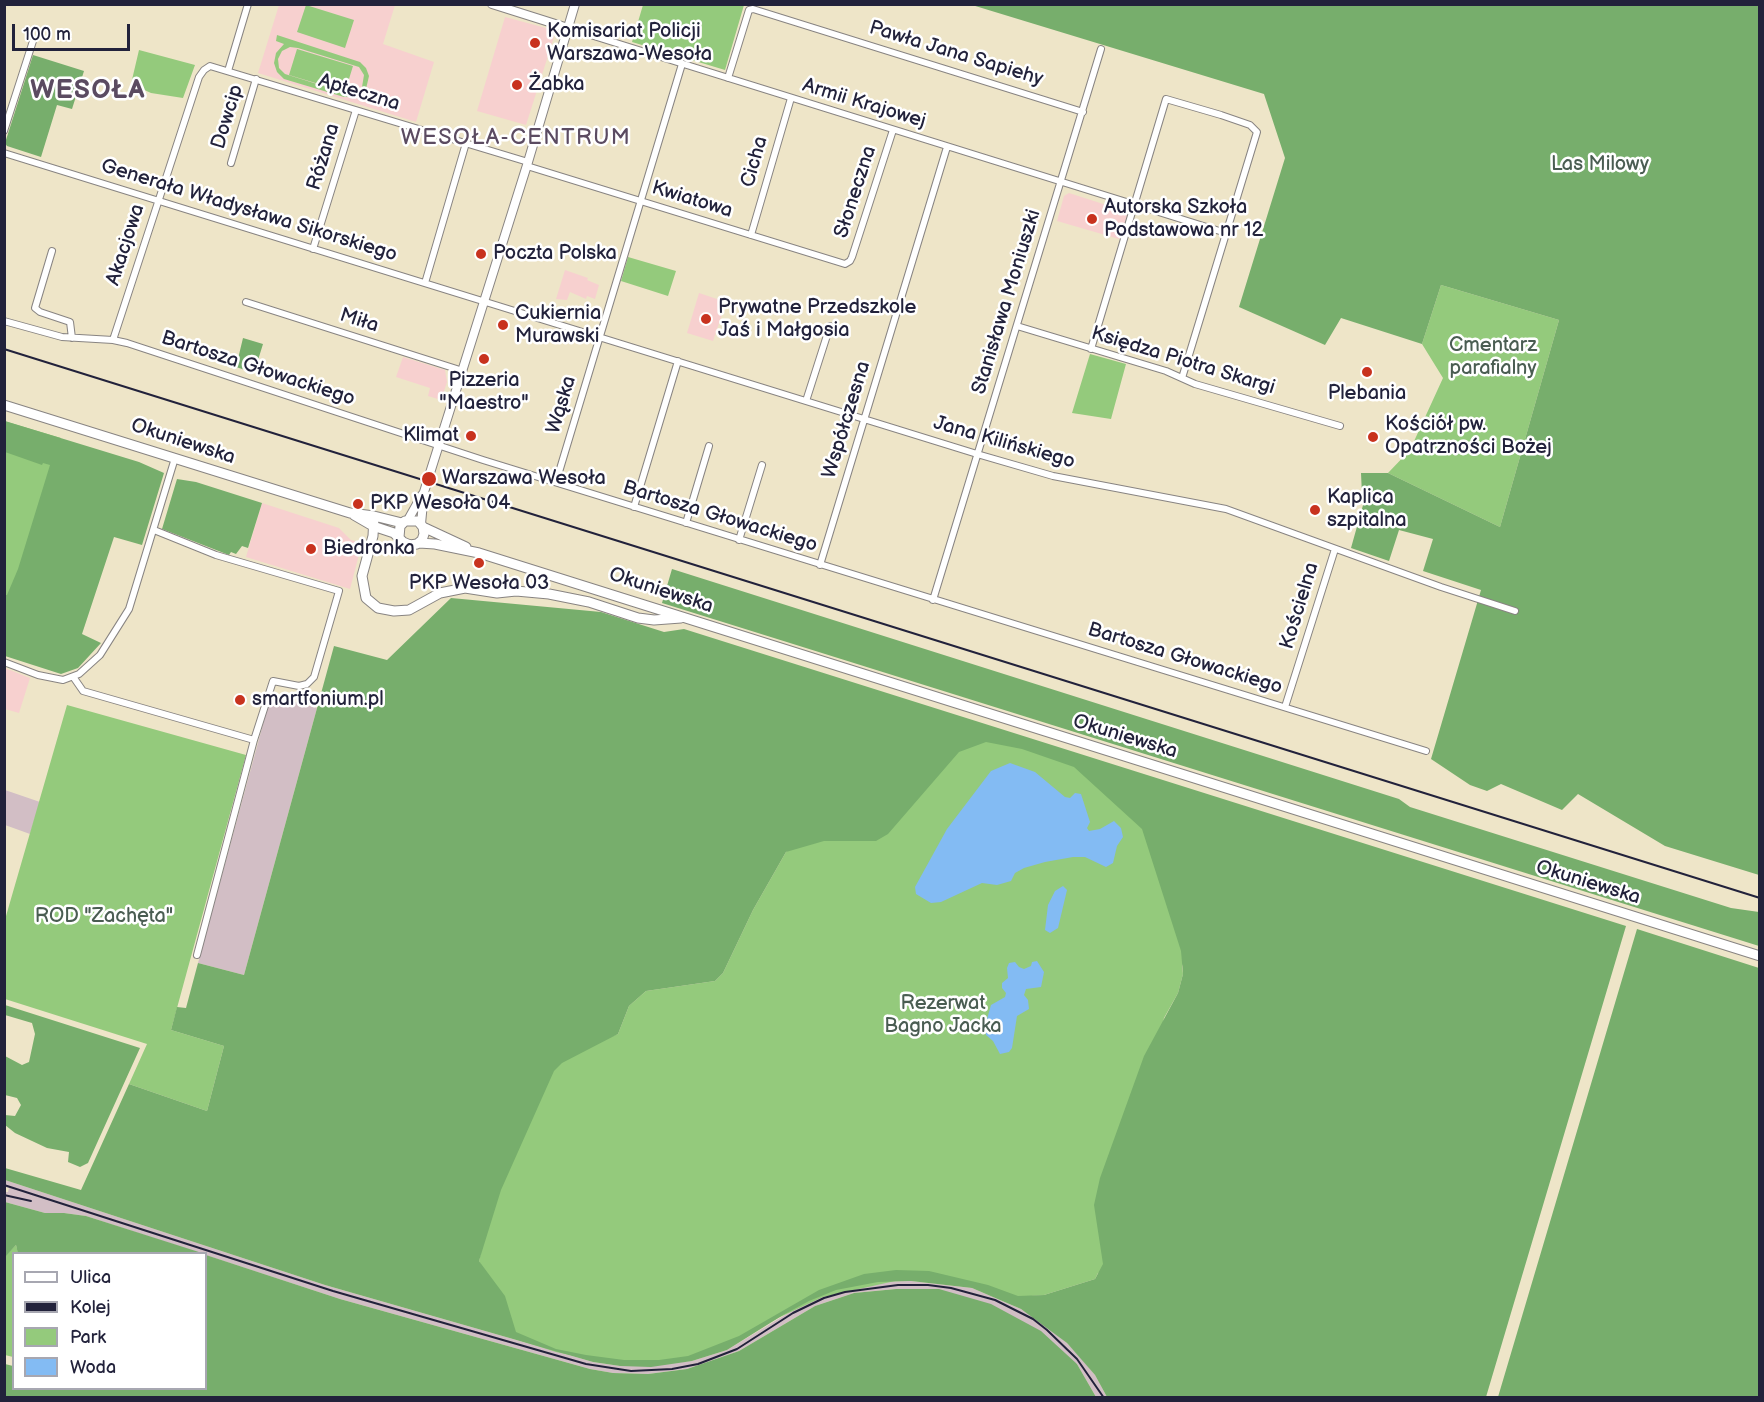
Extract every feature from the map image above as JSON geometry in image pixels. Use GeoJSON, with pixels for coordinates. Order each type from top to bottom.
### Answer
{"type":"FeatureCollection","features":[{"type":"Feature","properties":{"kind":"main road","name":"Okuniewska"},"geometry":{"type":"LineString","coordinates":[[4,405],[350,513],[373,521],[399,537]]}},
{"type":"Feature","properties":{"kind":"main road","name":"Okuniewska"},"geometry":{"type":"LineString","coordinates":[[373,521],[405,521]]}},
{"type":"Feature","properties":{"kind":"main road"},"geometry":{"type":"LineString","coordinates":[[373,521],[369,557],[362,576],[363,586],[368,602],[385,610],[410,610],[443,592],[465,588],[497,593],[516,591],[549,594],[589,602],[638,618],[654,620],[683,617]]}},
{"type":"Feature","properties":{"kind":"main road"},"geometry":{"type":"LineString","coordinates":[[405,521],[418,521],[422,525],[424,534],[420,543],[410,545],[399,537],[399,530],[405,521]]}},
{"type":"Feature","properties":{"kind":"main road","name":"Okuniewska"},"geometry":{"type":"LineString","coordinates":[[422,525],[479,553]]}},
{"type":"Feature","properties":{"kind":"main road","name":"Okuniewska"},"geometry":{"type":"LineString","coordinates":[[420,543],[479,553],[1760,956]]}},
{"type":"Feature","properties":{"kind":"street"},"geometry":{"type":"LineString","coordinates":[[228,70],[248,6],[239,4]]}},
{"type":"Feature","properties":{"kind":"street","name":"Armii Krajowej"},"geometry":{"type":"LineString","coordinates":[[492,4],[506,6],[568,28],[1061,183],[1226,232]]}},
{"type":"Feature","properties":{"kind":"street"},"geometry":{"type":"LineString","coordinates":[[422,525],[424,492],[575,4]]}},
{"type":"Feature","properties":{"kind":"street","name":"Pawła Jana Sapiehy"},"geometry":{"type":"LineString","coordinates":[[728,78],[749,10],[753,9],[1083,112]]}},
{"type":"Feature","properties":{"kind":"street"},"geometry":{"type":"LineString","coordinates":[[4,131],[33,41]]}},
{"type":"Feature","properties":{"kind":"street","name":"Stanisława Moniuszki"},"geometry":{"type":"LineString","coordinates":[[933,600],[1101,49]]}},
{"type":"Feature","properties":{"kind":"street","name":"Wąska"},"geometry":{"type":"LineString","coordinates":[[556,482],[682,64]]}},
{"type":"Feature","properties":{"kind":"street","name":"Apteczna"},"geometry":{"type":"LineString","coordinates":[[214,66],[527,164]]}},
{"type":"Feature","properties":{"kind":"street","name":"Akacjowa"},"geometry":{"type":"LineString","coordinates":[[113,340],[199,77],[206,68],[214,66]]}},
{"type":"Feature","properties":{"kind":"street","name":"Dowcip"},"geometry":{"type":"LineString","coordinates":[[231,164],[256,80]]}},
{"type":"Feature","properties":{"kind":"street","name":"Cicha"},"geometry":{"type":"LineString","coordinates":[[751,235],[791,98]]}},
{"type":"Feature","properties":{"kind":"street"},"geometry":{"type":"LineString","coordinates":[[1091,349],[1166,99],[1250,125],[1256,129],[1256,136],[1182,378]]}},
{"type":"Feature","properties":{"kind":"street","name":"Różana"},"geometry":{"type":"LineString","coordinates":[[313,249],[356,110]]}},
{"type":"Feature","properties":{"kind":"street","name":"Słoneczna"},"geometry":{"type":"LineString","coordinates":[[848,263],[851,260],[893,130]]}},
{"type":"Feature","properties":{"kind":"street"},"geometry":{"type":"LineString","coordinates":[[424,283],[465,143]]}},
{"type":"Feature","properties":{"kind":"street","name":"Współczesna"},"geometry":{"type":"LineString","coordinates":[[820,565],[947,147]]}},
{"type":"Feature","properties":{"kind":"street","name":"Generała Władysława Sikorskiego"},"geometry":{"type":"LineString","coordinates":[[4,153],[484,302]]}},
{"type":"Feature","properties":{"kind":"street","name":"Kwiatowa"},"geometry":{"type":"LineString","coordinates":[[527,164],[840,264],[848,263]]}},
{"type":"Feature","properties":{"kind":"street"},"geometry":{"type":"LineString","coordinates":[[52,251],[35,308],[40,312],[70,322],[72,338]]}},
{"type":"Feature","properties":{"kind":"street","name":"Miła"},"geometry":{"type":"LineString","coordinates":[[246,302],[463,371]]}},
{"type":"Feature","properties":{"kind":"street","name":"Jana Kilińskiego"},"geometry":{"type":"LineString","coordinates":[[484,302],[1053,476],[1226,509],[1515,611]]}},
{"type":"Feature","properties":{"kind":"street","name":"Bartosza Głowackiego"},"geometry":{"type":"LineString","coordinates":[[4,321],[48,334],[113,340],[739,540],[1426,751]]}},
{"type":"Feature","properties":{"kind":"street"},"geometry":{"type":"LineString","coordinates":[[806,401],[830,326]]}},
{"type":"Feature","properties":{"kind":"street","name":"Księdza Piotra Skargi"},"geometry":{"type":"LineString","coordinates":[[1017,326],[1166,371],[1195,384],[1341,426]]}},
{"type":"Feature","properties":{"kind":"street"},"geometry":{"type":"LineString","coordinates":[[634,507],[678,361]]}},
{"type":"Feature","properties":{"kind":"street"},"geometry":{"type":"LineString","coordinates":[[686,523],[709,446]]}},
{"type":"Feature","properties":{"kind":"street"},"geometry":{"type":"LineString","coordinates":[[4,662],[53,679],[63,680],[74,678],[100,655],[126,616],[176,458]]}},
{"type":"Feature","properties":{"kind":"street"},"geometry":{"type":"LineString","coordinates":[[739,540],[762,465]]}},
{"type":"Feature","properties":{"kind":"street"},"geometry":{"type":"LineString","coordinates":[[405,521],[424,492]]}},
{"type":"Feature","properties":{"kind":"street"},"geometry":{"type":"LineString","coordinates":[[154,530],[216,555],[339,591],[315,675],[309,682],[299,686],[273,681],[254,741],[197,955]]}},
{"type":"Feature","properties":{"kind":"street","name":"Kościelna"},"geometry":{"type":"LineString","coordinates":[[1285,707],[1335,549]]}},
{"type":"Feature","properties":{"kind":"street"},"geometry":{"type":"LineString","coordinates":[[74,678],[83,691],[254,741]]}},
{"type":"Feature","properties":{"kind":"shaded area"},"geometry":{"type":"Polygon","coordinates":[[[279,5],[395,5],[383,44],[434,62],[416,122],[258,73],[279,5]]]}},
{"type":"Feature","properties":{"kind":"shaded area"},"geometry":{"type":"Polygon","coordinates":[[[505,17],[546,28],[554,37],[526,125],[477,111],[505,17]]]}},
{"type":"Feature","properties":{"kind":"shaded area","name":"Autorska Szkoła Podstawowa nr 12"},"geometry":{"type":"Polygon","coordinates":[[[1069,193],[1125,211],[1127,216],[1119,239],[1057,221],[1064,196],[1069,193]]]}},
{"type":"Feature","properties":{"kind":"shaded area"},"geometry":{"type":"Polygon","coordinates":[[[565,270],[588,278],[587,280],[599,285],[595,299],[587,296],[586,299],[570,292],[567,300],[556,299],[565,270]]]}},
{"type":"Feature","properties":{"kind":"shaded area","name":"Prywatne Przedszkole Jaś i Małgosia"},"geometry":{"type":"Polygon","coordinates":[[[699,293],[726,302],[713,341],[687,333],[699,293]]]}},
{"type":"Feature","properties":{"kind":"shaded area"},"geometry":{"type":"Polygon","coordinates":[[[403,357],[445,370],[447,382],[441,400],[428,396],[430,388],[396,377],[403,357]]]}},
{"type":"Feature","properties":{"kind":"shaded area"},"geometry":{"type":"Polygon","coordinates":[[[262,503],[339,528],[351,540],[362,543],[350,589],[246,557],[262,503]]]}},
{"type":"Feature","properties":{"kind":"shaded area"},"geometry":{"type":"Polygon","coordinates":[[[5,668],[30,678],[19,713],[5,709],[5,668]]]}},
{"type":"Feature","properties":{"kind":"shaded area"},"geometry":{"type":"Polygon","coordinates":[[[271,695],[317,708],[244,975],[198,963],[271,695]]]}},
{"type":"Feature","properties":{"kind":"shaded area"},"geometry":{"type":"Polygon","coordinates":[[[5,790],[40,802],[30,834],[5,825],[5,790]]]}},
{"type":"Feature","properties":{"kind":"shaded area"},"geometry":{"type":"Polygon","coordinates":[[[5,1180],[325,1285],[593,1362],[620,1366],[692,1361],[727,1350],[808,1301],[878,1282],[911,1281],[972,1288],[1021,1309],[1041,1322],[1067,1343],[1082,1359],[1095,1375],[1107,1397],[1096,1397],[1077,1364],[896,1289],[854,1293],[815,1306],[739,1351],[687,1369],[648,1374],[613,1373],[590,1369],[340,1299],[207,1256],[207,1252],[196,1252],[86,1216],[45,1213],[5,1202],[5,1192],[8,1192],[9,1188],[5,1187],[5,1180]]]}},
{"type":"Feature","properties":{"kind":"green space"},"geometry":{"type":"Polygon","coordinates":[[[306,5],[354,20],[345,48],[297,32],[306,5]]]}},
{"type":"Feature","properties":{"kind":"green space"},"geometry":{"type":"Polygon","coordinates":[[[643,5],[744,5],[725,70],[632,42],[643,5]]]}},
{"type":"Feature","properties":{"kind":"green space","name":"Las Milowy"},"geometry":{"type":"Polygon","coordinates":[[[972,5],[1759,5],[1759,875],[1665,846],[1578,794],[1562,810],[1501,784],[1487,791],[1470,785],[1431,759],[1481,590],[1423,571],[1433,539],[1399,530],[1389,561],[1351,548],[1365,498],[1362,495],[1361,473],[1388,473],[1500,527],[1559,320],[1441,285],[1422,344],[1341,318],[1325,345],[1239,307],[1285,158],[1264,94],[972,5]]]}},
{"type":"Feature","properties":{"kind":"green space"},"geometry":{"type":"Polygon","coordinates":[[[277,35],[360,62],[366,68],[369,76],[366,89],[359,96],[344,97],[284,79],[277,72],[274,63],[276,53],[284,44],[276,41],[277,35]],[[290,47],[282,51],[278,59],[279,68],[285,74],[346,93],[357,92],[362,87],[364,75],[359,67],[290,47]]]}},
{"type":"Feature","properties":{"kind":"green space"},"geometry":{"type":"Polygon","coordinates":[[[297,49],[353,66],[345,92],[289,75],[297,49]]]}},
{"type":"Feature","properties":{"kind":"green space"},"geometry":{"type":"Polygon","coordinates":[[[139,50],[195,65],[183,98],[151,93],[131,84],[139,50]]]}},
{"type":"Feature","properties":{"kind":"green space"},"geometry":{"type":"Polygon","coordinates":[[[33,55],[84,71],[72,109],[57,105],[41,157],[7,146],[5,143],[33,55]]]}},
{"type":"Feature","properties":{"kind":"green space"},"geometry":{"type":"Polygon","coordinates":[[[628,257],[676,271],[668,296],[621,281],[628,257]]]}},
{"type":"Feature","properties":{"kind":"green space","name":"Cmentarz parafialny"},"geometry":{"type":"Polygon","coordinates":[[[1441,285],[1559,320],[1500,527],[1388,473],[1410,450],[1443,378],[1422,344],[1441,285]]]}},
{"type":"Feature","properties":{"kind":"green space"},"geometry":{"type":"Polygon","coordinates":[[[243,338],[263,344],[254,373],[236,367],[243,338]]]}},
{"type":"Feature","properties":{"kind":"green space"},"geometry":{"type":"Polygon","coordinates":[[[1090,354],[1126,364],[1111,419],[1072,413],[1090,354]]]}},
{"type":"Feature","properties":{"kind":"green space"},"geometry":{"type":"Polygon","coordinates":[[[4,421],[61,438],[13,597],[4,595],[4,421]]]}},
{"type":"Feature","properties":{"kind":"green space"},"geometry":{"type":"Polygon","coordinates":[[[5,421],[139,462],[164,473],[142,545],[114,537],[82,634],[101,643],[78,668],[61,674],[5,656],[5,595],[18,569],[50,465],[43,463],[42,465],[5,452],[5,421]]]}},
{"type":"Feature","properties":{"kind":"green space"},"geometry":{"type":"Polygon","coordinates":[[[177,479],[196,482],[262,503],[248,548],[242,546],[236,554],[231,552],[229,555],[162,529],[177,479]]]}},
{"type":"Feature","properties":{"kind":"green space"},"geometry":{"type":"Polygon","coordinates":[[[672,569],[1399,799],[1410,807],[1731,908],[1759,912],[1759,946],[662,603],[672,569]]]}},
{"type":"Feature","properties":{"kind":"green space"},"geometry":{"type":"Polygon","coordinates":[[[451,598],[601,612],[664,632],[684,629],[1626,926],[1486,1397],[1107,1397],[1095,1375],[1067,1343],[1021,1309],[972,1288],[911,1281],[878,1282],[836,1290],[783,1315],[727,1350],[692,1361],[651,1367],[620,1366],[593,1362],[325,1285],[5,1180],[5,1168],[81,1190],[129,1084],[207,1111],[224,1046],[171,1030],[177,1007],[186,1008],[198,963],[244,975],[334,646],[387,660],[451,598]],[[986,742],[959,752],[888,834],[876,841],[824,841],[786,852],[753,910],[723,973],[715,981],[646,991],[629,1006],[618,1034],[562,1063],[554,1071],[501,1190],[479,1261],[505,1296],[516,1332],[556,1349],[586,1355],[624,1360],[659,1360],[688,1356],[739,1336],[819,1290],[864,1274],[896,1270],[929,1271],[988,1285],[1018,1296],[1044,1295],[1095,1279],[1103,1264],[1094,1205],[1100,1178],[1144,1056],[1178,993],[1183,974],[1181,951],[1142,829],[1074,767],[1022,749],[986,742]]]}},
{"type":"Feature","properties":{"kind":"green space","name":"ROD \"Zachęta\""},"geometry":{"type":"Polygon","coordinates":[[[67,705],[246,755],[171,1030],[224,1046],[207,1111],[129,1084],[147,1044],[5,999],[4,923],[67,705]]]}},
{"type":"Feature","properties":{"kind":"green space","name":"Rezerwat Bagno Jacka"},"geometry":{"type":"Polygon","coordinates":[[[974,731],[1076,766],[1145,825],[1187,952],[1182,966],[1183,974],[1178,993],[1164,1018],[1111,1269],[1098,1273],[1095,1279],[1044,1295],[1018,1300],[983,1287],[913,1277],[823,1297],[733,1343],[672,1362],[589,1359],[518,1340],[479,1261],[495,1188],[551,1060],[618,1034],[629,1006],[646,991],[715,981],[723,973],[753,910],[786,852],[974,731]]]}},
{"type":"Feature","properties":{"kind":"green space"},"geometry":{"type":"Polygon","coordinates":[[[1637,929],[1759,968],[1759,1397],[1498,1397],[1637,929]]]}},
{"type":"Feature","properties":{"kind":"green space"},"geometry":{"type":"Polygon","coordinates":[[[5,1005],[140,1048],[88,1163],[80,1167],[68,1162],[69,1152],[47,1148],[15,1133],[5,1125],[5,1115],[15,1116],[21,1105],[17,1098],[5,1095],[5,1056],[22,1065],[29,1062],[35,1034],[32,1023],[5,1015],[5,1005]]]}},
{"type":"Feature","properties":{"kind":"green space"},"geometry":{"type":"Polygon","coordinates":[[[5,1202],[45,1213],[86,1216],[199,1252],[18,1252],[16,1245],[5,1257],[5,1202]]]}},
{"type":"Feature","properties":{"kind":"green space"},"geometry":{"type":"Polygon","coordinates":[[[16,1245],[18,1252],[12,1252],[12,1357],[5,1355],[4,1257],[16,1245]]]}},
{"type":"Feature","properties":{"kind":"green space"},"geometry":{"type":"Polygon","coordinates":[[[207,1255],[340,1299],[590,1369],[613,1373],[648,1374],[687,1369],[739,1351],[815,1306],[854,1293],[896,1289],[939,1289],[991,1304],[1041,1331],[1077,1364],[1096,1397],[5,1397],[5,1364],[12,1366],[12,1390],[207,1390],[207,1255]]]}},
{"type":"Feature","properties":{"kind":"water"},"geometry":{"type":"Polygon","coordinates":[[[1010,763],[1035,772],[1065,797],[1070,798],[1075,793],[1081,794],[1090,822],[1087,828],[1089,831],[1100,829],[1114,821],[1121,828],[1123,837],[1117,846],[1113,863],[1106,867],[1085,857],[1073,857],[1024,868],[1015,873],[1011,881],[997,885],[982,883],[941,902],[931,903],[916,894],[915,887],[947,829],[991,771],[1010,763]]]}},
{"type":"Feature","properties":{"kind":"water"},"geometry":{"type":"Polygon","coordinates":[[[1063,886],[1067,890],[1058,928],[1050,933],[1045,930],[1048,905],[1055,891],[1063,886]]]}},
{"type":"Feature","properties":{"kind":"water"},"geometry":{"type":"Polygon","coordinates":[[[1037,961],[1044,972],[1041,987],[1026,989],[1024,995],[1028,1000],[1029,1009],[1017,1016],[1012,1048],[1009,1052],[1000,1054],[993,1041],[986,1035],[985,1026],[991,1005],[1005,997],[1006,993],[1002,988],[1002,983],[1008,978],[1009,963],[1015,962],[1024,969],[1037,961]]]}},
{"type":"Feature","properties":{"kind":"railway"},"geometry":{"type":"LineString","coordinates":[[4,349],[1760,898]]}},
{"type":"Feature","properties":{"kind":"railway"},"geometry":{"type":"LineString","coordinates":[[4,1185],[333,1291],[586,1364],[631,1371],[672,1369],[698,1364],[737,1349],[793,1313],[824,1298],[845,1292],[898,1285],[951,1288],[995,1300],[1033,1319],[1077,1359],[1104,1398]]}},
{"type":"Feature","properties":{"kind":"railway"},"geometry":{"type":"LineString","coordinates":[[4,1195],[31,1201]]}},
{"type":"Feature","properties":{"kind":"place","name":"Komisariat Policji Warszawa-Wesoła"},"geometry":{"type":"Point","coordinates":[535,43]}},
{"type":"Feature","properties":{"kind":"place","name":"Żabka"},"geometry":{"type":"Point","coordinates":[517,85]}},
{"type":"Feature","properties":{"kind":"place","name":"Autorska Szkoła Podstawowa nr 12"},"geometry":{"type":"Point","coordinates":[1092,219]}},
{"type":"Feature","properties":{"kind":"place","name":"Poczta Polska"},"geometry":{"type":"Point","coordinates":[481,254]}},
{"type":"Feature","properties":{"kind":"place","name":"Prywatne Przedszkole Jaś i Małgosia"},"geometry":{"type":"Point","coordinates":[706,319]}},
{"type":"Feature","properties":{"kind":"place","name":"Cukiernia Murawski"},"geometry":{"type":"Point","coordinates":[503,325]}},
{"type":"Feature","properties":{"kind":"place","name":"Pizzeria \"Maestro\""},"geometry":{"type":"Point","coordinates":[484,359]}},
{"type":"Feature","properties":{"kind":"place","name":"Plebania"},"geometry":{"type":"Point","coordinates":[1367,372]}},
{"type":"Feature","properties":{"kind":"place","name":"Klimat"},"geometry":{"type":"Point","coordinates":[471,436]}},
{"type":"Feature","properties":{"kind":"place","name":"Kościół pw. Opatrzności Bożej"},"geometry":{"type":"Point","coordinates":[1373,437]}},
{"type":"Feature","properties":{"kind":"place","name":"Warszawa Wesoła"},"geometry":{"type":"Point","coordinates":[429,479]}},
{"type":"Feature","properties":{"kind":"place","name":"PKP Wesoła 04"},"geometry":{"type":"Point","coordinates":[358,504]}},
{"type":"Feature","properties":{"kind":"place","name":"Kaplica szpitalna"},"geometry":{"type":"Point","coordinates":[1315,510]}},
{"type":"Feature","properties":{"kind":"place","name":"Biedronka"},"geometry":{"type":"Point","coordinates":[311,549]}},
{"type":"Feature","properties":{"kind":"place","name":"PKP Wesoła 03"},"geometry":{"type":"Point","coordinates":[479,563]}},
{"type":"Feature","properties":{"kind":"place","name":"smartfonium.pl"},"geometry":{"type":"Point","coordinates":[240,700]}},
{"type":"Feature","properties":{"kind":"district","name":"WESOŁA"},"geometry":{"type":"Point","coordinates":[88,91]}},
{"type":"Feature","properties":{"kind":"district","name":"WESOŁA-CENTRUM"},"geometry":{"type":"Point","coordinates":[516,138]}}]}
